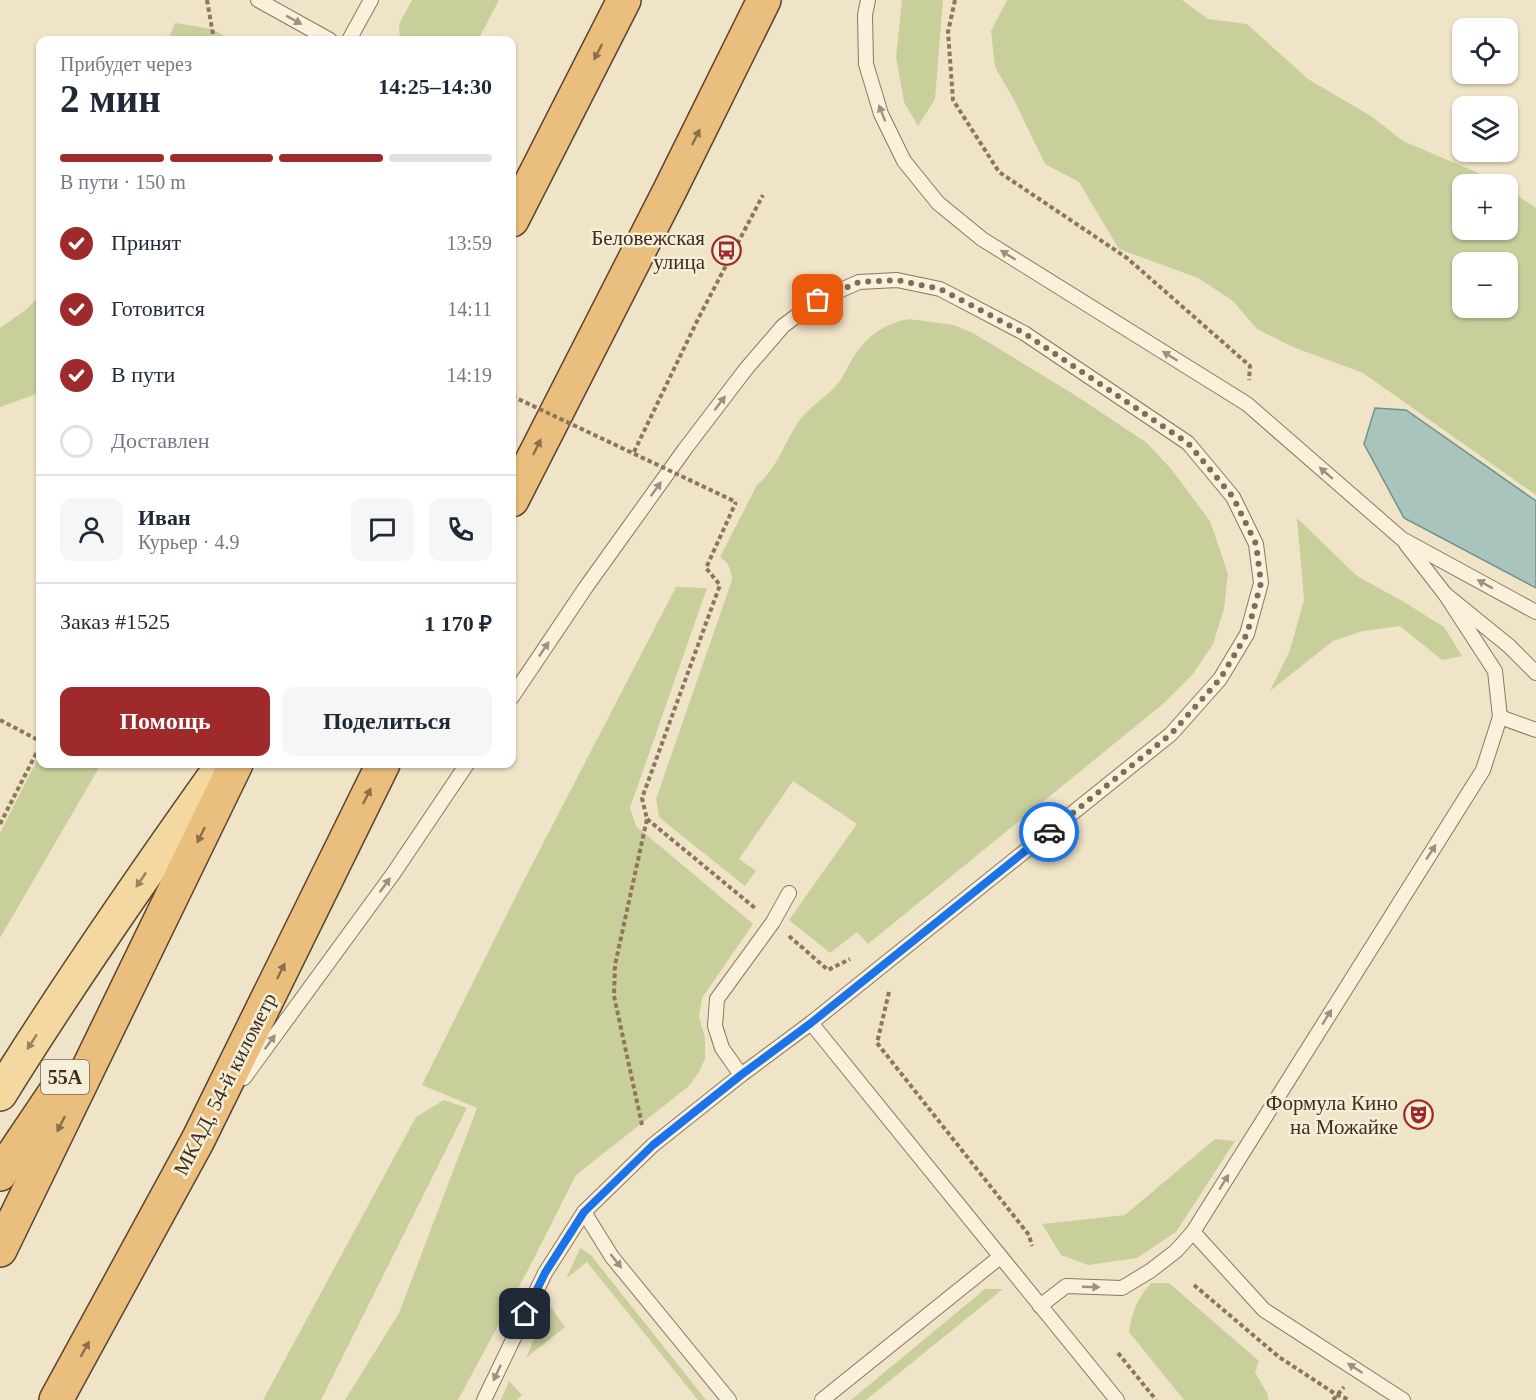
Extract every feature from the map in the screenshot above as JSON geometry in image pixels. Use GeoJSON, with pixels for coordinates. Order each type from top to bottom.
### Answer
{"type":"FeatureCollection","features":[{"type":"Feature","properties":{"kind":"highway"},"geometry":{"type":"LineString","coordinates":[[516,212],[624,0]]}},
{"type":"Feature","properties":{"kind":"highway"},"geometry":{"type":"LineString","coordinates":[[516,492],[764,0]]}},
{"type":"Feature","properties":{"kind":"highway"},"geometry":{"type":"LineString","coordinates":[[0,1250],[234,768]]}},
{"type":"Feature","properties":{"kind":"highway","name":"МКАД, 54-й километр"},"geometry":{"type":"LineString","coordinates":[[56,1400],[198,1140],[381,768]]}},
{"type":"Feature","properties":{"kind":"highway","name":"55А"},"geometry":{"type":"LineString","coordinates":[[0,1174],[130,980]]}},
{"type":"Feature","properties":{"kind":"main road"},"geometry":{"type":"LineString","coordinates":[[0,1094],[150,867],[220,768]]}},
{"type":"Feature","properties":{"kind":"lane"},"geometry":{"type":"LineString","coordinates":[[258,0],[323,36]]}},
{"type":"Feature","properties":{"kind":"lane"},"geometry":{"type":"LineString","coordinates":[[351,36],[371,0]]}},
{"type":"Feature","properties":{"kind":"lane"},"geometry":{"type":"LineString","coordinates":[[868,0],[865,15],[866,64],[881,114],[904,161],[938,203],[982,239],[1247,404],[1402,539],[1445,594],[1495,671],[1500,717],[1484,770],[1193,1232],[1176,1251],[1150,1271],[1122,1288],[1066,1286],[1040,1306]]}},
{"type":"Feature","properties":{"kind":"lane"},"geometry":{"type":"LineString","coordinates":[[484,1400],[545,1273],[584,1212],[653,1145],[811,1023],[1171,734],[1220,679],[1247,634],[1261,583],[1256,544],[1233,497],[1188,443],[1024,333],[940,289],[897,280],[859,282],[818,300],[783,326],[746,369],[586,586],[516,691]]}},
{"type":"Feature","properties":{"kind":"lane"},"geometry":{"type":"LineString","coordinates":[[1402,539],[1536,612]]}},
{"type":"Feature","properties":{"kind":"lane"},"geometry":{"type":"LineString","coordinates":[[1445,594],[1509,646],[1536,673]]}},
{"type":"Feature","properties":{"kind":"lane"},"geometry":{"type":"LineString","coordinates":[[1500,717],[1536,730]]}},
{"type":"Feature","properties":{"kind":"lane"},"geometry":{"type":"LineString","coordinates":[[198,1140],[393,874],[464,768]]}},
{"type":"Feature","properties":{"kind":"lane"},"geometry":{"type":"LineString","coordinates":[[741,1075],[718,1037],[715,1026],[717,999],[773,922],[789,893]]}},
{"type":"Feature","properties":{"kind":"lane"},"geometry":{"type":"LineString","coordinates":[[811,1023],[1117,1400]]}},
{"type":"Feature","properties":{"kind":"lane"},"geometry":{"type":"LineString","coordinates":[[584,1212],[612,1257],[729,1400]]}},
{"type":"Feature","properties":{"kind":"lane"},"geometry":{"type":"LineString","coordinates":[[1193,1232],[1264,1310],[1403,1400]]}},
{"type":"Feature","properties":{"kind":"lane"},"geometry":{"type":"LineString","coordinates":[[822,1400],[1000,1257]]}},
{"type":"Feature","properties":{"kind":"path"},"geometry":{"type":"LineString","coordinates":[[207,0],[213,36]]}},
{"type":"Feature","properties":{"kind":"path"},"geometry":{"type":"LineString","coordinates":[[955,0],[948,32],[953,100],[999,172],[1127,258],[1250,366],[1247,404]]}},
{"type":"Feature","properties":{"kind":"path"},"geometry":{"type":"LineString","coordinates":[[634,452],[698,319],[763,195]]}},
{"type":"Feature","properties":{"kind":"path"},"geometry":{"type":"LineString","coordinates":[[516,398],[736,501],[706,568],[720,585],[642,798],[647,819],[615,965],[614,996],[643,1130],[653,1145]]}},
{"type":"Feature","properties":{"kind":"path"},"geometry":{"type":"LineString","coordinates":[[0,720],[36,739]]}},
{"type":"Feature","properties":{"kind":"path"},"geometry":{"type":"LineString","coordinates":[[0,824],[36,754]]}},
{"type":"Feature","properties":{"kind":"path"},"geometry":{"type":"LineString","coordinates":[[647,819],[828,970],[860,955]]}},
{"type":"Feature","properties":{"kind":"path"},"geometry":{"type":"LineString","coordinates":[[889,992],[877,1043],[1029,1235],[1032,1246]]}},
{"type":"Feature","properties":{"kind":"path"},"geometry":{"type":"LineString","coordinates":[[1194,1284],[1279,1357],[1337,1395],[1350,1400]]}},
{"type":"Feature","properties":{"kind":"path"},"geometry":{"type":"LineString","coordinates":[[1118,1353],[1156,1400]]}},
{"type":"Feature","properties":{"kind":"green space"},"geometry":{"type":"Polygon","coordinates":[[[412,0],[499,0],[480,36],[400,36],[399,24],[412,0]]]}},
{"type":"Feature","properties":{"kind":"green space"},"geometry":{"type":"Polygon","coordinates":[[[902,0],[943,0],[935,99],[918,126],[904,102],[896,57],[902,0]]]}},
{"type":"Feature","properties":{"kind":"green space"},"geometry":{"type":"Polygon","coordinates":[[[1007,0],[1182,0],[1208,19],[1247,24],[1308,79],[1371,116],[1403,141],[1480,174],[1452,174],[1452,240],[1518,240],[1518,196],[1536,208],[1536,495],[1363,373],[1293,347],[1257,329],[1233,301],[1198,278],[1119,249],[1079,182],[1045,164],[995,67],[991,31],[1007,0]]]}},
{"type":"Feature","properties":{"kind":"green space"},"geometry":{"type":"Polygon","coordinates":[[[175,23],[212,29],[225,36],[170,36],[175,23]]]}},
{"type":"Feature","properties":{"kind":"green space"},"geometry":{"type":"Polygon","coordinates":[[[36,299],[36,394],[0,407],[0,328],[27,309],[36,299]]]}},
{"type":"Feature","properties":{"kind":"green space"},"geometry":{"type":"Polygon","coordinates":[[[909,319],[954,325],[973,333],[1075,395],[1147,443],[1172,470],[1210,521],[1228,574],[1224,609],[1213,644],[1193,674],[1163,704],[868,944],[857,932],[830,953],[789,920],[857,824],[793,781],[739,859],[756,871],[745,886],[659,817],[656,799],[732,580],[729,567],[720,557],[757,485],[775,464],[802,418],[840,381],[851,361],[868,339],[891,324],[909,319]]]}},
{"type":"Feature","properties":{"kind":"green space"},"geometry":{"type":"Polygon","coordinates":[[[1297,518],[1357,576],[1444,627],[1462,656],[1442,660],[1400,626],[1363,631],[1333,641],[1270,691],[1290,650],[1304,600],[1297,518]]]}},
{"type":"Feature","properties":{"kind":"green space"},"geometry":{"type":"Polygon","coordinates":[[[676,587],[707,588],[630,808],[636,826],[753,924],[702,998],[699,1017],[705,1038],[705,1059],[689,1086],[576,1175],[458,1400],[345,1400],[399,1313],[477,1108],[422,1085],[521,886],[676,587]]]}},
{"type":"Feature","properties":{"kind":"green space"},"geometry":{"type":"Polygon","coordinates":[[[36,762],[36,768],[99,768],[0,938],[0,833],[36,762]]]}},
{"type":"Feature","properties":{"kind":"green space"},"geometry":{"type":"Polygon","coordinates":[[[444,1100],[467,1108],[321,1400],[263,1400],[416,1117],[444,1100]]]}},
{"type":"Feature","properties":{"kind":"green space"},"geometry":{"type":"Polygon","coordinates":[[[1215,1139],[1235,1141],[1176,1232],[1137,1258],[1088,1265],[1061,1255],[1042,1224],[1125,1215],[1215,1139]]]}},
{"type":"Feature","properties":{"kind":"green space"},"geometry":{"type":"Polygon","coordinates":[[[580,1248],[590,1254],[706,1400],[698,1400],[587,1262],[566,1279],[580,1248]]]}},
{"type":"Feature","properties":{"kind":"green space"},"geometry":{"type":"Polygon","coordinates":[[[1151,1283],[1169,1283],[1259,1361],[1255,1372],[1268,1395],[1268,1400],[1184,1400],[1129,1332],[1136,1306],[1151,1283]]]}},
{"type":"Feature","properties":{"kind":"green space"},"geometry":{"type":"Polygon","coordinates":[[[985,1289],[1003,1289],[866,1400],[851,1400],[985,1289]]]}},
{"type":"Feature","properties":{"kind":"green space"},"geometry":{"type":"Polygon","coordinates":[[[549,1305],[565,1327],[526,1358],[549,1305]]]}},
{"type":"Feature","properties":{"kind":"green space"},"geometry":{"type":"Polygon","coordinates":[[[509,1381],[522,1395],[517,1400],[501,1400],[509,1381]]]}},
{"type":"Feature","properties":{"kind":"water"},"geometry":{"type":"Polygon","coordinates":[[[1375,408],[1406,410],[1536,501],[1536,588],[1404,518],[1364,444],[1375,408]]]}},
{"type":"Feature","properties":{"kind":"way so far"},"geometry":{"type":"LineString","coordinates":[[818,300],[859,282],[897,280],[940,289],[1024,333],[1188,443],[1233,497],[1256,544],[1261,583],[1247,634],[1220,679],[1171,734],[1049,832]]}},
{"type":"Feature","properties":{"kind":"place","name":"Беловежская улица"},"geometry":{"type":"Point","coordinates":[726,250]}},
{"type":"Feature","properties":{"kind":"place","name":"Формула Кино на Можайке"},"geometry":{"type":"Point","coordinates":[1419,1115]}},
{"type":"Feature","properties":{"kind":"route"},"geometry":{"type":"LineString","coordinates":[[525,1314],[545,1273],[584,1212],[667,1132],[811,1023],[1049,832]]}}]}
